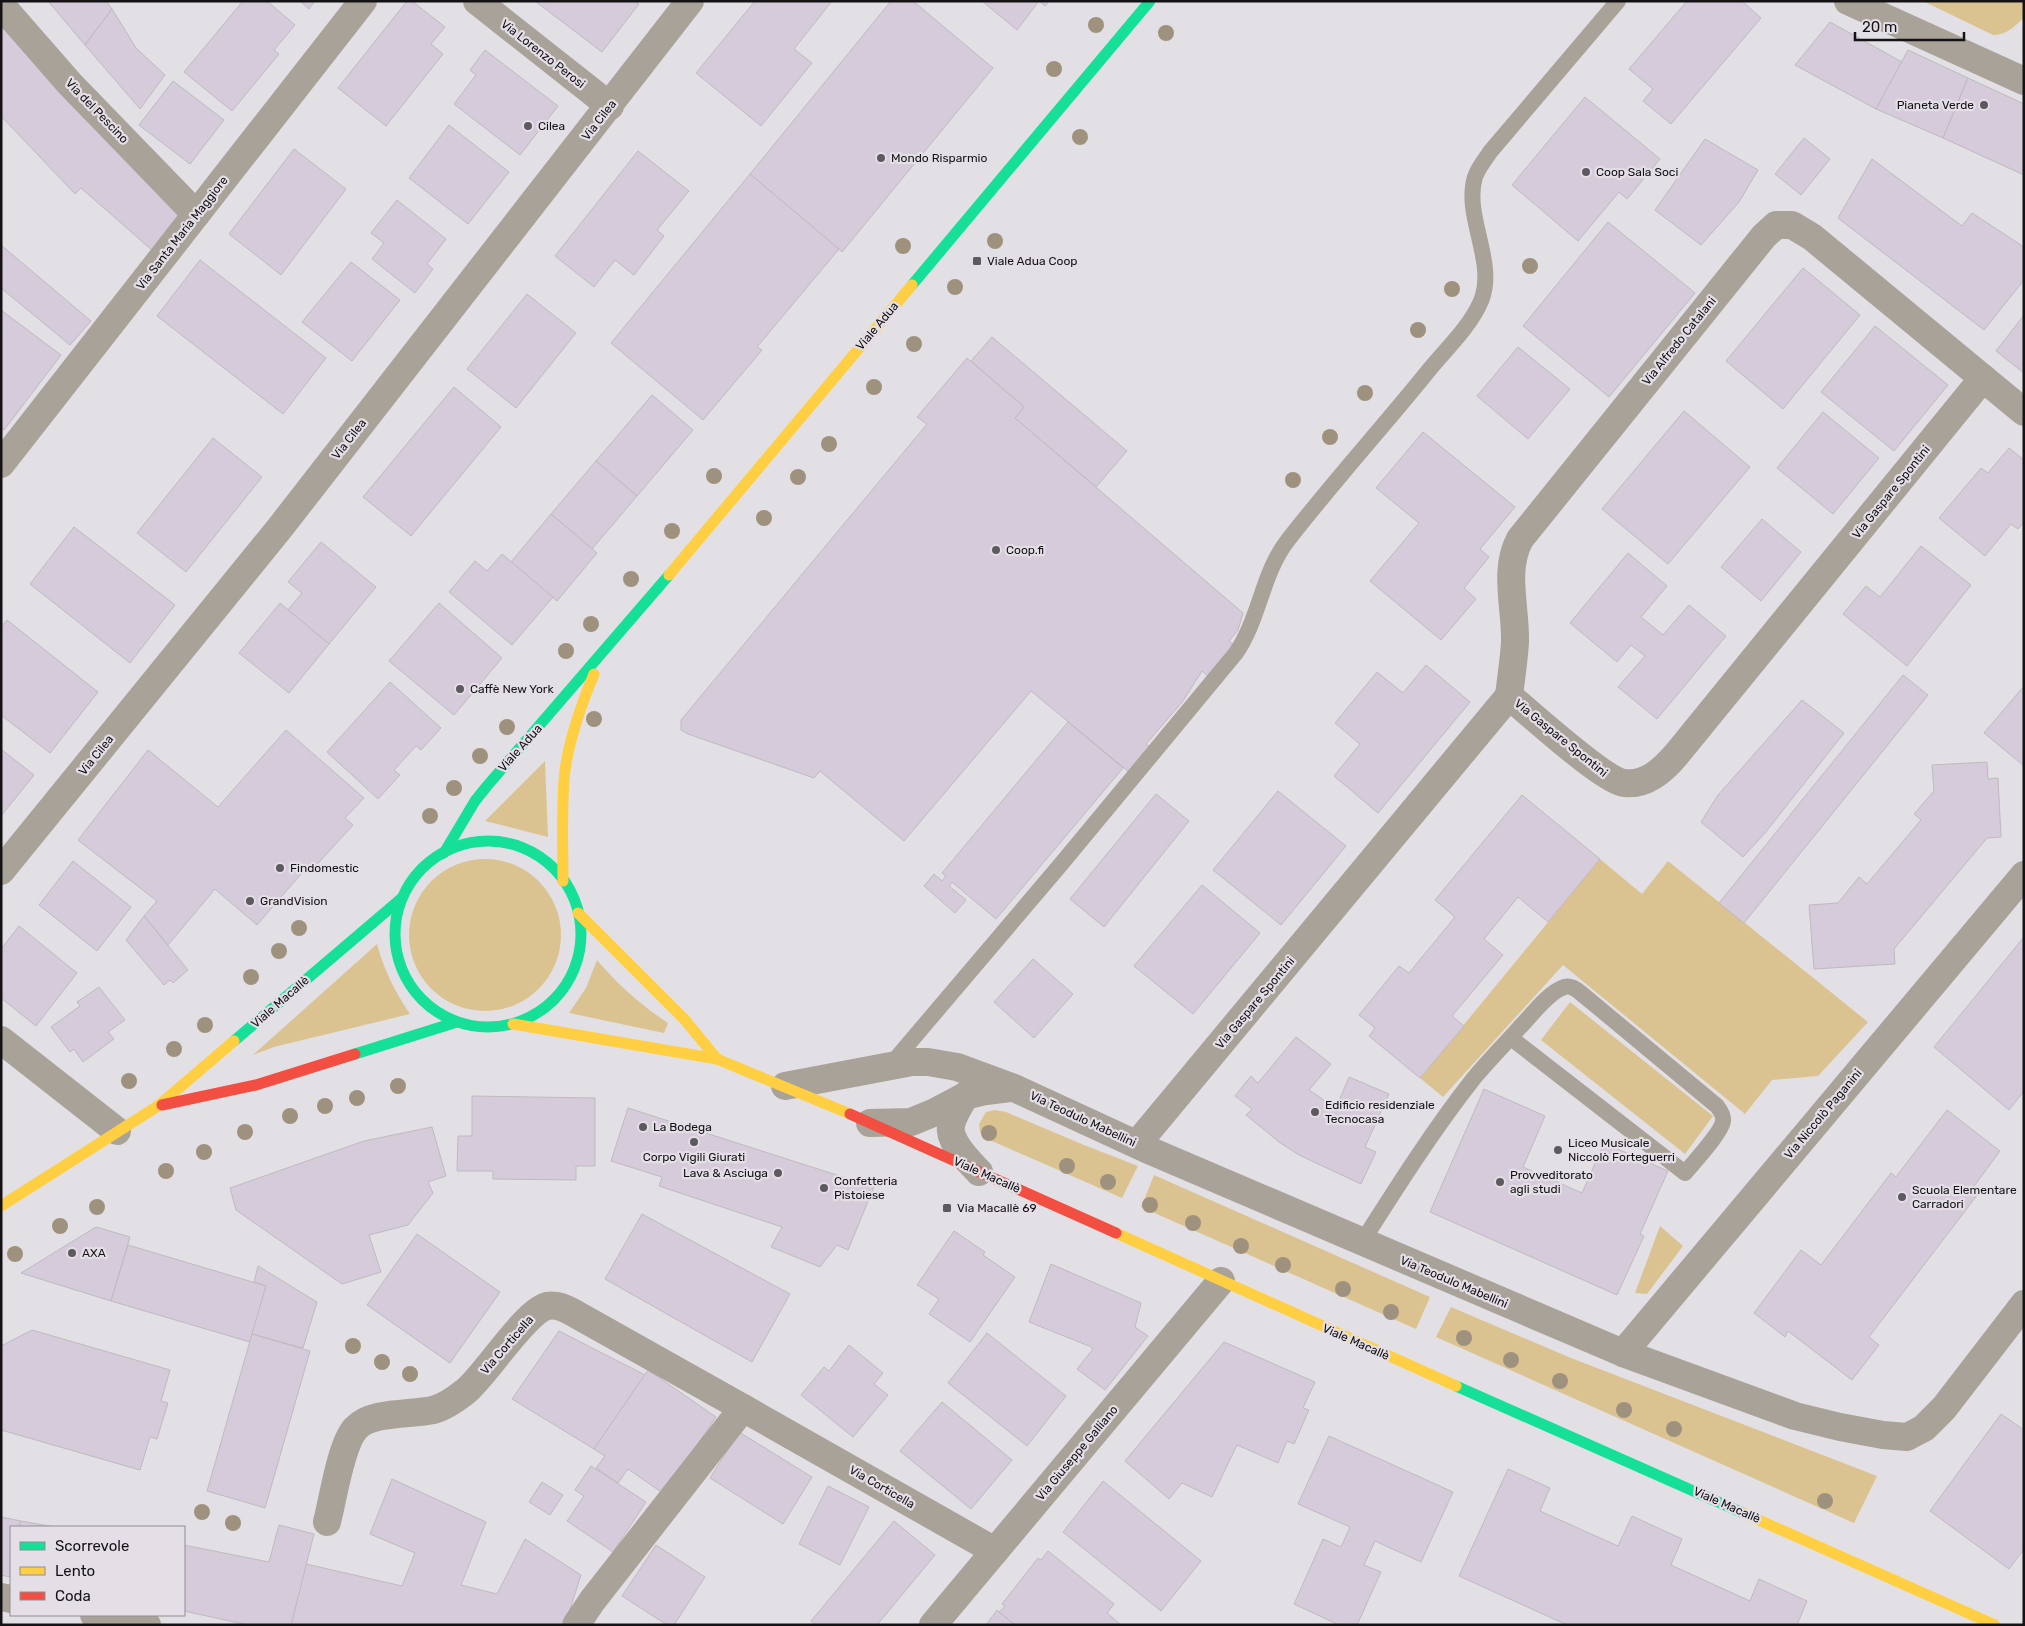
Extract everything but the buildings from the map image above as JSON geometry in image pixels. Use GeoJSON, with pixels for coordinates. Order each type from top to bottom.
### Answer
{"type":"FeatureCollection","features":[{"type":"Feature","properties":{"kind":"main road","name":"Viale Adua"},"geometry":{"type":"LineString","coordinates":[[444,853],[475,801],[487,786],[605,651],[1150,1]]}},
{"type":"Feature","properties":{"kind":"main road","name":"Viale Adua"},"geometry":{"type":"LineString","coordinates":[[562,880],[564,801],[568,754],[581,706],[605,651]]}},
{"type":"Feature","properties":{"kind":"main road"},"geometry":{"type":"LineString","coordinates":[[494,842],[508,844],[542,859],[562,880],[573,899],[578,913],[579,948],[568,982],[544,1008],[530,1018],[513,1024],[485,1027],[457,1022],[443,1016],[429,1006],[412,989],[398,960],[395,936],[397,913],[402,898],[419,872],[444,853],[472,843],[494,842]]}},
{"type":"Feature","properties":{"kind":"main road","name":"Viale Macallè"},"geometry":{"type":"LineString","coordinates":[[1,1206],[158,1106],[402,898]]}},
{"type":"Feature","properties":{"kind":"main road","name":"Viale Macallè"},"geometry":{"type":"LineString","coordinates":[[578,913],[671,1006],[717,1059]]}},
{"type":"Feature","properties":{"kind":"main road","name":"Viale Macallè"},"geometry":{"type":"LineString","coordinates":[[158,1106],[256,1085],[457,1022]]}},
{"type":"Feature","properties":{"kind":"main road","name":"Viale Macallè"},"geometry":{"type":"LineString","coordinates":[[513,1024],[717,1059],[785,1086],[1407,1365],[1995,1625]]}},
{"type":"Feature","properties":{"kind":"street","name":"Via Santa Maria Maggiore"},"geometry":{"type":"LineString","coordinates":[[1,464],[363,1]]}},
{"type":"Feature","properties":{"kind":"street","name":"Via Lorenzo Perosi"},"geometry":{"type":"LineString","coordinates":[[477,1],[610,106]]}},
{"type":"Feature","properties":{"kind":"street","name":"Via Cilea"},"geometry":{"type":"LineString","coordinates":[[1,871],[279,528],[690,1]]}},
{"type":"Feature","properties":{"kind":"street"},"geometry":{"type":"LineString","coordinates":[[1848,1],[2019,71]]}},
{"type":"Feature","properties":{"kind":"street","name":"Via del Pescino"},"geometry":{"type":"LineString","coordinates":[[1,4],[70,84],[196,214]]}},
{"type":"Feature","properties":{"kind":"street","name":"Via Alfredo Catalani"},"geometry":{"type":"LineString","coordinates":[[1509,696],[1515,642],[1511,570],[1514,551],[1520,539],[1764,236],[1776,225],[1792,225],[1807,234],[1983,378]]}},
{"type":"Feature","properties":{"kind":"street"},"geometry":{"type":"LineString","coordinates":[[1983,378],[2024,412]]}},
{"type":"Feature","properties":{"kind":"street","name":"Via Gaspare Spontini"},"geometry":{"type":"LineString","coordinates":[[1137,1144],[1509,696],[1598,769],[1617,781],[1626,783],[1638,782],[1658,774],[1676,755],[1983,378]]}},
{"type":"Feature","properties":{"kind":"street","name":"Via Niccolò Paganini"},"geometry":{"type":"LineString","coordinates":[[1623,1353],[2024,875]]}},
{"type":"Feature","properties":{"kind":"street"},"geometry":{"type":"LineString","coordinates":[[1,1040],[117,1131]]}},
{"type":"Feature","properties":{"kind":"street","name":"Via Teodulo Mabellini"},"geometry":{"type":"LineString","coordinates":[[785,1086],[912,1062],[928,1062],[957,1067],[1014,1088],[1362,1242],[1623,1353],[1795,1416],[1874,1434],[1907,1437],[1924,1428],[1944,1408],[2024,1304]]}},
{"type":"Feature","properties":{"kind":"street","name":"Via Teodulo Mabellini"},"geometry":{"type":"LineString","coordinates":[[870,1123],[911,1122],[933,1114],[965,1096],[986,1091],[1014,1088]]}},
{"type":"Feature","properties":{"kind":"street"},"geometry":{"type":"LineString","coordinates":[[965,1096],[951,1124],[951,1132],[959,1148],[979,1172]]}},
{"type":"Feature","properties":{"kind":"street","name":"Via Giuseppe Galliano"},"geometry":{"type":"LineString","coordinates":[[933,1625],[1221,1281]]}},
{"type":"Feature","properties":{"kind":"street","name":"Via Corticella"},"geometry":{"type":"LineString","coordinates":[[327,1522],[346,1448],[355,1428],[372,1418],[433,1410],[451,1402],[472,1385],[533,1315],[540,1309],[556,1306],[572,1312],[995,1551]]}},
{"type":"Feature","properties":{"kind":"street"},"geometry":{"type":"LineString","coordinates":[[576,1625],[597,1594],[743,1408]]}},
{"type":"Feature","properties":{"kind":"street"},"geometry":{"type":"LineString","coordinates":[[99,1616],[147,1625]]}},
{"type":"Feature","properties":{"kind":"lane"},"geometry":{"type":"LineString","coordinates":[[899,1055],[1062,863],[1236,653],[1248,633],[1270,571],[1287,541],[1476,311],[1485,289],[1486,275],[1473,205],[1474,178],[1490,152],[1618,1]]}},
{"type":"Feature","properties":{"kind":"lane"},"geometry":{"type":"LineString","coordinates":[[1362,1242],[1438,1128],[1475,1078],[1511,1038],[1556,991],[1563,987],[1572,987],[1716,1106],[1723,1120],[1719,1131],[1685,1173],[1511,1038]]}},
{"type":"Feature","properties":{"kind":"shaded area"},"geometry":{"type":"Polygon","coordinates":[[[1923,1],[2024,1],[2024,17],[2010,30],[2002,34],[1993,35],[1923,1]]]}},
{"type":"Feature","properties":{"kind":"shaded area"},"geometry":{"type":"Polygon","coordinates":[[[545,761],[548,837],[485,821],[545,761]]]}},
{"type":"Feature","properties":{"kind":"shaded area"},"geometry":{"type":"Polygon","coordinates":[[[485,859],[514,865],[539,881],[555,906],[561,935],[555,964],[539,989],[514,1005],[485,1011],[456,1005],[431,989],[415,964],[409,935],[415,906],[431,881],[456,865],[485,859]]]}},
{"type":"Feature","properties":{"kind":"shaded area"},"geometry":{"type":"Polygon","coordinates":[[[1600,859],[1642,894],[1668,861],[1868,1022],[1818,1076],[1772,1080],[1745,1114],[1563,965],[1443,1097],[1420,1078],[1600,859]]]}},
{"type":"Feature","properties":{"kind":"shaded area"},"geometry":{"type":"Polygon","coordinates":[[[377,944],[390,980],[410,1014],[274,1047],[253,1055],[377,944]]]}},
{"type":"Feature","properties":{"kind":"shaded area"},"geometry":{"type":"Polygon","coordinates":[[[597,960],[630,994],[668,1023],[664,1033],[569,1013],[586,988],[597,960]]]}},
{"type":"Feature","properties":{"kind":"shaded area"},"geometry":{"type":"Polygon","coordinates":[[[1570,1002],[1713,1116],[1685,1154],[1541,1040],[1570,1002]]]}},
{"type":"Feature","properties":{"kind":"shaded area"},"geometry":{"type":"Polygon","coordinates":[[[995,1110],[1006,1112],[1138,1166],[1122,1198],[985,1138],[980,1132],[979,1124],[986,1112],[995,1110]]]}},
{"type":"Feature","properties":{"kind":"shaded area"},"geometry":{"type":"Polygon","coordinates":[[[1154,1175],[1430,1297],[1416,1329],[1141,1207],[1154,1175]]]}},
{"type":"Feature","properties":{"kind":"shaded area"},"geometry":{"type":"Polygon","coordinates":[[[1660,1226],[1683,1246],[1647,1294],[1635,1293],[1660,1226]]]}},
{"type":"Feature","properties":{"kind":"shaded area"},"geometry":{"type":"Polygon","coordinates":[[[1451,1307],[1571,1358],[1877,1476],[1854,1523],[1436,1337],[1451,1307]]]}},
{"type":"Feature","properties":{"kind":"traffic: fast"},"geometry":{"type":"LineString","coordinates":[[912,285],[1150,1]]}},
{"type":"Feature","properties":{"kind":"traffic: fast"},"geometry":{"type":"LineString","coordinates":[[444,853],[475,801],[487,786],[669,575]]}},
{"type":"Feature","properties":{"kind":"traffic: fast"},"geometry":{"type":"LineString","coordinates":[[488,841],[515,845],[532,852],[547,862],[560,875],[570,890],[577,907],[581,934],[577,961],[570,978],[560,993],[547,1006],[532,1016],[515,1023],[488,1027],[461,1023],[444,1016],[429,1006],[416,993],[406,978],[399,961],[395,934],[399,907],[406,890],[416,875],[429,862],[444,852],[461,845],[488,841]]}},
{"type":"Feature","properties":{"kind":"traffic: fast"},"geometry":{"type":"LineString","coordinates":[[234,1041],[402,898]]}},
{"type":"Feature","properties":{"kind":"traffic: fast"},"geometry":{"type":"LineString","coordinates":[[355,1054],[457,1022]]}},
{"type":"Feature","properties":{"kind":"traffic: fast"},"geometry":{"type":"LineString","coordinates":[[1456,1386],[1743,1513]]}},
{"type":"Feature","properties":{"kind":"traffic: slow"},"geometry":{"type":"LineString","coordinates":[[669,575],[912,285]]}},
{"type":"Feature","properties":{"kind":"traffic: slow"},"geometry":{"type":"LineString","coordinates":[[563,881],[565,770],[576,721],[594,674]]}},
{"type":"Feature","properties":{"kind":"traffic: slow"},"geometry":{"type":"LineString","coordinates":[[578,913],[685,1020],[717,1059]]}},
{"type":"Feature","properties":{"kind":"traffic: slow"},"geometry":{"type":"LineString","coordinates":[[513,1024],[717,1059],[850,1114]]}},
{"type":"Feature","properties":{"kind":"traffic: slow"},"geometry":{"type":"LineString","coordinates":[[1,1206],[158,1106],[234,1041]]}},
{"type":"Feature","properties":{"kind":"traffic: slow"},"geometry":{"type":"LineString","coordinates":[[1116,1233],[1456,1386]]}},
{"type":"Feature","properties":{"kind":"traffic: slow"},"geometry":{"type":"LineString","coordinates":[[1743,1513],[1995,1625]]}},
{"type":"Feature","properties":{"kind":"traffic: jam"},"geometry":{"type":"LineString","coordinates":[[162,1105],[256,1085],[355,1054]]}},
{"type":"Feature","properties":{"kind":"traffic: jam"},"geometry":{"type":"LineString","coordinates":[[850,1114],[1116,1233]]}},
{"type":"Feature","properties":{"kind":"place","name":"Pianeta Verde"},"geometry":{"type":"Point","coordinates":[1984,105]}},
{"type":"Feature","properties":{"kind":"place","name":"Cilea"},"geometry":{"type":"Point","coordinates":[528,126]}},
{"type":"Feature","properties":{"kind":"place","name":"Mondo Risparmio"},"geometry":{"type":"Point","coordinates":[881,158]}},
{"type":"Feature","properties":{"kind":"place","name":"Coop Sala Soci"},"geometry":{"type":"Point","coordinates":[1586,172]}},
{"type":"Feature","properties":{"kind":"place","name":"Viale Adua Coop"},"geometry":{"type":"Point","coordinates":[977,261]}},
{"type":"Feature","properties":{"kind":"place","name":"Coop.fi"},"geometry":{"type":"Point","coordinates":[996,550]}},
{"type":"Feature","properties":{"kind":"place","name":"Caffè New York"},"geometry":{"type":"Point","coordinates":[460,689]}},
{"type":"Feature","properties":{"kind":"place","name":"Findomestic"},"geometry":{"type":"Point","coordinates":[280,868]}},
{"type":"Feature","properties":{"kind":"place","name":"GrandVision"},"geometry":{"type":"Point","coordinates":[250,901]}},
{"type":"Feature","properties":{"kind":"place","name":"Edificio residenziale Tecnocasa"},"geometry":{"type":"Point","coordinates":[1315,1112]}},
{"type":"Feature","properties":{"kind":"place","name":"La Bodega"},"geometry":{"type":"Point","coordinates":[643,1127]}},
{"type":"Feature","properties":{"kind":"place","name":"Corpo Vigili Giurati"},"geometry":{"type":"Point","coordinates":[694,1142]}},
{"type":"Feature","properties":{"kind":"place","name":"Liceo Musicale Niccolò Forteguerri"},"geometry":{"type":"Point","coordinates":[1558,1150]}},
{"type":"Feature","properties":{"kind":"place","name":"Lava & Asciuga"},"geometry":{"type":"Point","coordinates":[778,1173]}},
{"type":"Feature","properties":{"kind":"place","name":"Provveditorato agli studi"},"geometry":{"type":"Point","coordinates":[1500,1182]}},
{"type":"Feature","properties":{"kind":"place","name":"Confetteria Pistoiese"},"geometry":{"type":"Point","coordinates":[824,1188]}},
{"type":"Feature","properties":{"kind":"place","name":"Scuola Elementare Carradori"},"geometry":{"type":"Point","coordinates":[1902,1197]}},
{"type":"Feature","properties":{"kind":"place","name":"Via Macallè 69"},"geometry":{"type":"Point","coordinates":[947,1208]}},
{"type":"Feature","properties":{"kind":"place","name":"AXA"},"geometry":{"type":"Point","coordinates":[72,1253]}}]}
